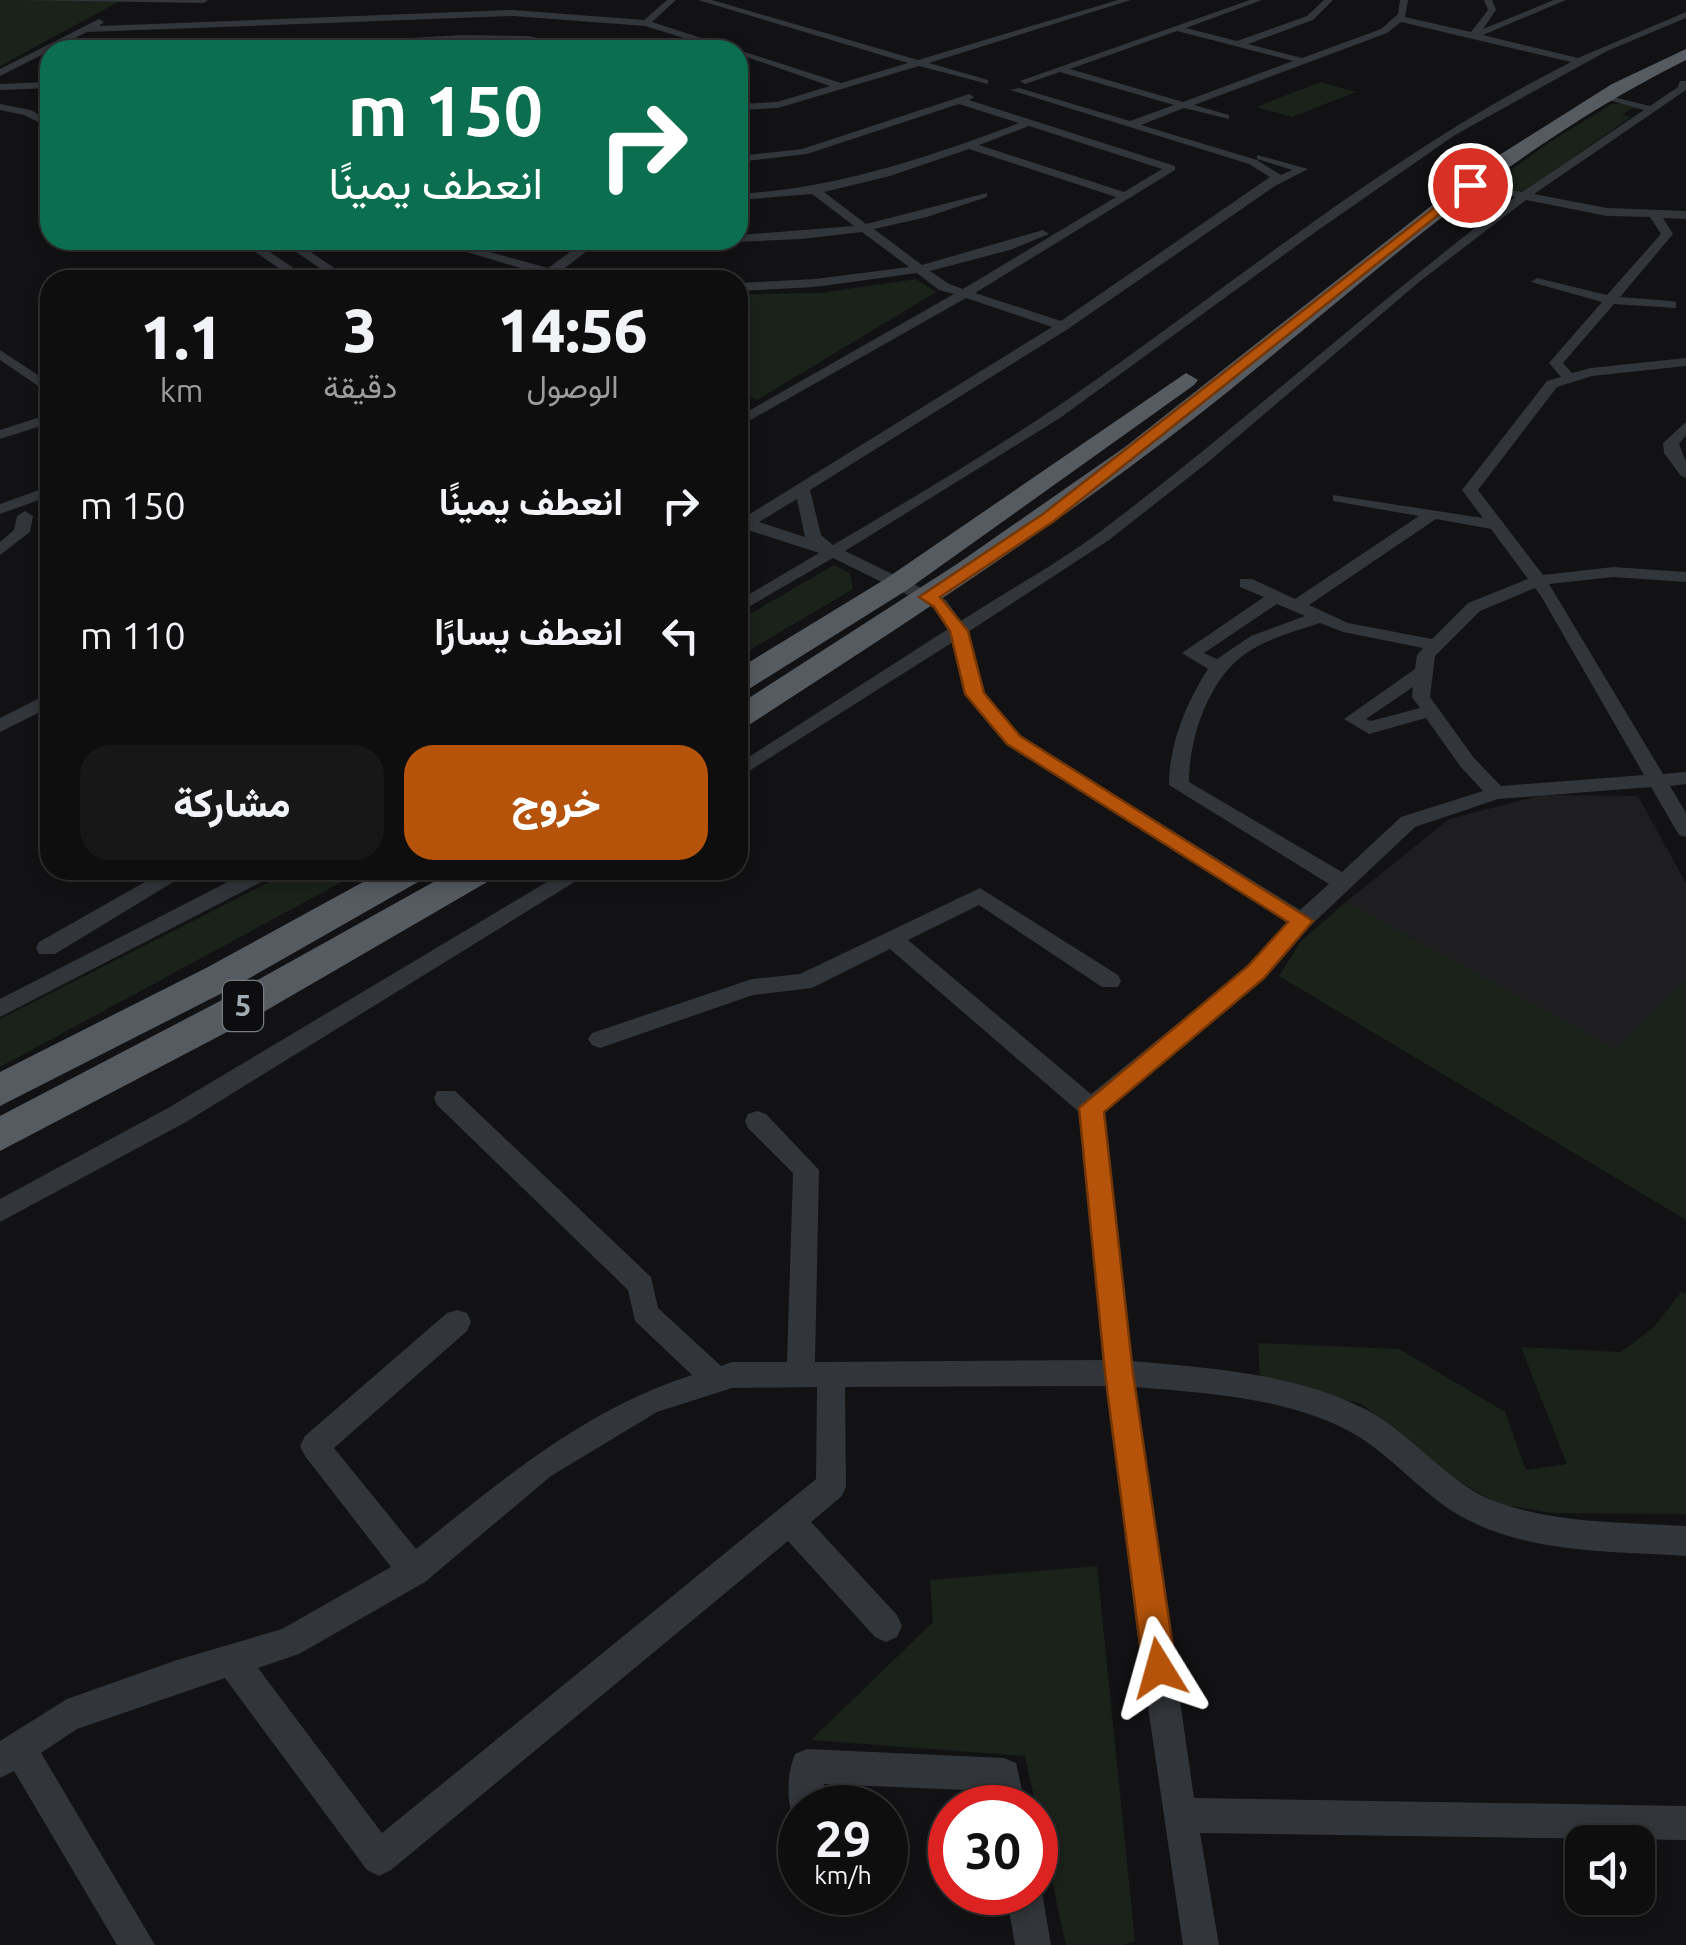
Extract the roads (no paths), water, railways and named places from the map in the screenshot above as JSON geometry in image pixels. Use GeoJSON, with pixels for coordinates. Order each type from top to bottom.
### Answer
{"type":"FeatureCollection","features":[{"type":"Feature","properties":{"kind":"highway"},"geometry":{"type":"LineString","coordinates":[[1370,231],[1512,130],[1614,73],[1686,40]]}},
{"type":"Feature","properties":{"kind":"highway"},"geometry":{"type":"LineString","coordinates":[[748,712],[1048,518],[1470,185],[1538,136],[1686,54]]}},
{"type":"Feature","properties":{"kind":"highway"},"geometry":{"type":"LineString","coordinates":[[748,676],[897,584],[1163,399],[1207,363]]}},
{"type":"Feature","properties":{"kind":"highway","name":"5"},"geometry":{"type":"LineString","coordinates":[[0,1090],[221,977],[396,880]]}},
{"type":"Feature","properties":{"kind":"highway","name":"5"},"geometry":{"type":"LineString","coordinates":[[0,1135],[234,1011],[464,880]]}},
{"type":"Feature","properties":{"kind":"street"},"geometry":{"type":"LineString","coordinates":[[23,0],[204,0]]}},
{"type":"Feature","properties":{"kind":"street"},"geometry":{"type":"LineString","coordinates":[[646,23],[672,0]]}},
{"type":"Feature","properties":{"kind":"street"},"geometry":{"type":"LineString","coordinates":[[702,0],[915,63],[991,80],[998,89],[803,152],[748,157]]}},
{"type":"Feature","properties":{"kind":"street"},"geometry":{"type":"LineString","coordinates":[[748,106],[778,105],[1127,0]]}},
{"type":"Feature","properties":{"kind":"street"},"geometry":{"type":"LineString","coordinates":[[1258,0],[1014,84],[1268,168],[1276,176],[1271,184]]}},
{"type":"Feature","properties":{"kind":"street"},"geometry":{"type":"LineString","coordinates":[[1238,44],[1310,18],[1329,0]]}},
{"type":"Feature","properties":{"kind":"street"},"geometry":{"type":"LineString","coordinates":[[1086,142],[1384,30],[1400,18],[1406,8],[1404,0]]}},
{"type":"Feature","properties":{"kind":"street"},"geometry":{"type":"LineString","coordinates":[[1473,36],[1492,10],[1488,0]]}},
{"type":"Feature","properties":{"kind":"street"},"geometry":{"type":"LineString","coordinates":[[1473,36],[1562,0]]}},
{"type":"Feature","properties":{"kind":"street"},"geometry":{"type":"LineString","coordinates":[[63,40],[138,2]]}},
{"type":"Feature","properties":{"kind":"street"},"geometry":{"type":"LineString","coordinates":[[85,28],[513,13],[646,23],[700,40]]}},
{"type":"Feature","properties":{"kind":"street"},"geometry":{"type":"LineString","coordinates":[[748,602],[1098,386],[1301,234],[1451,130],[1582,62],[1686,15]]}},
{"type":"Feature","properties":{"kind":"street"},"geometry":{"type":"LineString","coordinates":[[1400,18],[1582,62]]}},
{"type":"Feature","properties":{"kind":"street"},"geometry":{"type":"LineString","coordinates":[[1180,29],[1303,61]]}},
{"type":"Feature","properties":{"kind":"street"},"geometry":{"type":"LineString","coordinates":[[0,73],[40,52]]}},
{"type":"Feature","properties":{"kind":"street"},"geometry":{"type":"LineString","coordinates":[[748,55],[840,86]]}},
{"type":"Feature","properties":{"kind":"street"},"geometry":{"type":"LineString","coordinates":[[31,57],[40,57]]}},
{"type":"Feature","properties":{"kind":"street"},"geometry":{"type":"LineString","coordinates":[[1060,69],[1225,117]]}},
{"type":"Feature","properties":{"kind":"street"},"geometry":{"type":"LineString","coordinates":[[748,766],[1102,537],[1202,460],[1415,279],[1525,196],[1683,88],[1684,83]]}},
{"type":"Feature","properties":{"kind":"street"},"geometry":{"type":"LineString","coordinates":[[0,87],[40,85]]}},
{"type":"Feature","properties":{"kind":"street"},"geometry":{"type":"LineString","coordinates":[[1612,98],[1651,109]]}},
{"type":"Feature","properties":{"kind":"street"},"geometry":{"type":"LineString","coordinates":[[748,418],[962,295],[1170,168],[958,100]]}},
{"type":"Feature","properties":{"kind":"street"},"geometry":{"type":"LineString","coordinates":[[0,107],[27,112],[40,119]]}},
{"type":"Feature","properties":{"kind":"street"},"geometry":{"type":"LineString","coordinates":[[748,196],[815,192],[877,178],[1028,123]]}},
{"type":"Feature","properties":{"kind":"street"},"geometry":{"type":"LineString","coordinates":[[748,518],[803,491],[1063,326],[1271,184],[1302,169],[1136,123]]}},
{"type":"Feature","properties":{"kind":"street"},"geometry":{"type":"LineString","coordinates":[[968,146],[1124,196]]}},
{"type":"Feature","properties":{"kind":"street"},"geometry":{"type":"LineString","coordinates":[[1470,185],[1607,212],[1686,215]]}},
{"type":"Feature","properties":{"kind":"street"},"geometry":{"type":"LineString","coordinates":[[815,192],[944,287],[1063,326]]}},
{"type":"Feature","properties":{"kind":"street"},"geometry":{"type":"LineString","coordinates":[[748,238],[861,229],[916,218],[983,195]]}},
{"type":"Feature","properties":{"kind":"street"},"geometry":{"type":"LineString","coordinates":[[1570,378],[1556,363],[1668,234],[1655,215]]}},
{"type":"Feature","properties":{"kind":"street"},"geometry":{"type":"LineString","coordinates":[[748,286],[834,282],[922,269],[977,256],[1075,224]]}},
{"type":"Feature","properties":{"kind":"street"},"geometry":{"type":"LineString","coordinates":[[259,250],[289,270]]}},
{"type":"Feature","properties":{"kind":"street"},"geometry":{"type":"LineString","coordinates":[[300,250],[331,270]]}},
{"type":"Feature","properties":{"kind":"street"},"geometry":{"type":"LineString","coordinates":[[463,250],[524,270]]}},
{"type":"Feature","properties":{"kind":"street"},"geometry":{"type":"LineString","coordinates":[[554,270],[581,250]]}},
{"type":"Feature","properties":{"kind":"street"},"geometry":{"type":"LineString","coordinates":[[1536,282],[1611,300],[1671,305]]}},
{"type":"Feature","properties":{"kind":"street"},"geometry":{"type":"LineString","coordinates":[[0,354],[40,383]]}},
{"type":"Feature","properties":{"kind":"street"},"geometry":{"type":"LineString","coordinates":[[1686,362],[1591,372],[1552,384],[1470,490],[1538,581],[1686,830]]}},
{"type":"Feature","properties":{"kind":"street"},"geometry":{"type":"LineString","coordinates":[[748,412],[754,415]]}},
{"type":"Feature","properties":{"kind":"street"},"geometry":{"type":"LineString","coordinates":[[0,435],[40,421]]}},
{"type":"Feature","properties":{"kind":"street"},"geometry":{"type":"LineString","coordinates":[[1686,426],[1671,442],[1672,453],[1686,474]]}},
{"type":"Feature","properties":{"kind":"street"},"geometry":{"type":"LineString","coordinates":[[803,491],[813,536],[833,552]]}},
{"type":"Feature","properties":{"kind":"street"},"geometry":{"type":"LineString","coordinates":[[0,509],[40,494]]}},
{"type":"Feature","properties":{"kind":"street"},"geometry":{"type":"LineString","coordinates":[[1339,498],[1496,524]]}},
{"type":"Feature","properties":{"kind":"street"},"geometry":{"type":"LineString","coordinates":[[0,525],[40,511]]}},
{"type":"Feature","properties":{"kind":"street"},"geometry":{"type":"LineString","coordinates":[[1296,606],[1433,514]]}},
{"type":"Feature","properties":{"kind":"street"},"geometry":{"type":"LineString","coordinates":[[0,550],[22,532],[25,516]]}},
{"type":"Feature","properties":{"kind":"street"},"geometry":{"type":"LineString","coordinates":[[748,524],[833,552],[940,604],[959,631],[974,694],[1014,740],[1302,921]]}},
{"type":"Feature","properties":{"kind":"street"},"geometry":{"type":"LineString","coordinates":[[1496,794],[1467,762],[1421,696],[1426,655],[1474,608],[1538,581],[1613,572],[1686,578]]}},
{"type":"Feature","properties":{"kind":"street"},"geometry":{"type":"LineString","coordinates":[[1246,583],[1344,627],[1435,645]]}},
{"type":"Feature","properties":{"kind":"street"},"geometry":{"type":"LineString","coordinates":[[1216,666],[1191,653],[1276,597]]}},
{"type":"Feature","properties":{"kind":"street"},"geometry":{"type":"LineString","coordinates":[[1321,617],[1245,643],[1216,666],[1204,685],[1178,757],[1180,784],[1344,883]]}},
{"type":"Feature","properties":{"kind":"street"},"geometry":{"type":"LineString","coordinates":[[1424,671],[1354,719],[1368,728],[1431,711]]}},
{"type":"Feature","properties":{"kind":"street"},"geometry":{"type":"LineString","coordinates":[[0,726],[40,705]]}},
{"type":"Feature","properties":{"kind":"street"},"geometry":{"type":"LineString","coordinates":[[1091,1108],[1256,972],[1302,921],[1408,822],[1496,794],[1686,778]]}},
{"type":"Feature","properties":{"kind":"street"},"geometry":{"type":"LineString","coordinates":[[47,948],[165,880]]}},
{"type":"Feature","properties":{"kind":"street"},"geometry":{"type":"LineString","coordinates":[[0,1009],[249,880]]}},
{"type":"Feature","properties":{"kind":"street"},"geometry":{"type":"LineString","coordinates":[[0,1211],[178,1115],[566,880]]}},
{"type":"Feature","properties":{"kind":"street"},"geometry":{"type":"LineString","coordinates":[[600,1040],[752,987],[804,982],[980,895],[1110,981]]}},
{"type":"Feature","properties":{"kind":"street"},"geometry":{"type":"LineString","coordinates":[[892,938],[1091,1108],[1119,1373],[1179,1815],[1202,1945]]}},
{"type":"Feature","properties":{"kind":"street"},"geometry":{"type":"LineString","coordinates":[[446,1098],[641,1285],[644,1313],[716,1380]]}},
{"type":"Feature","properties":{"kind":"street"},"geometry":{"type":"LineString","coordinates":[[232,1660],[379,1858],[831,1486],[816,1373],[806,1170],[757,1122]]}},
{"type":"Feature","properties":{"kind":"street"},"geometry":{"type":"LineString","coordinates":[[414,1571],[315,1446],[458,1322]]}},
{"type":"Feature","properties":{"kind":"street"},"geometry":{"type":"LineString","coordinates":[[137,1945],[10,1754],[68,1716],[288,1643],[414,1571],[540,1466],[649,1402],[732,1375],[1119,1373],[1209,1381],[1286,1394],[1356,1419],[1476,1509],[1541,1531],[1686,1541]]}},
{"type":"Feature","properties":{"kind":"street"},"geometry":{"type":"LineString","coordinates":[[788,1519],[886,1626]]}},
{"type":"Feature","properties":{"kind":"street"},"geometry":{"type":"LineString","coordinates":[[807,1785],[807,1766],[1004,1776],[1005,1785]]}},
{"type":"Feature","properties":{"kind":"street"},"geometry":{"type":"LineString","coordinates":[[1179,1815],[1686,1823]]}},
{"type":"Feature","properties":{"kind":"street"},"geometry":{"type":"LineString","coordinates":[[1028,1915],[1034,1945]]}}]}
